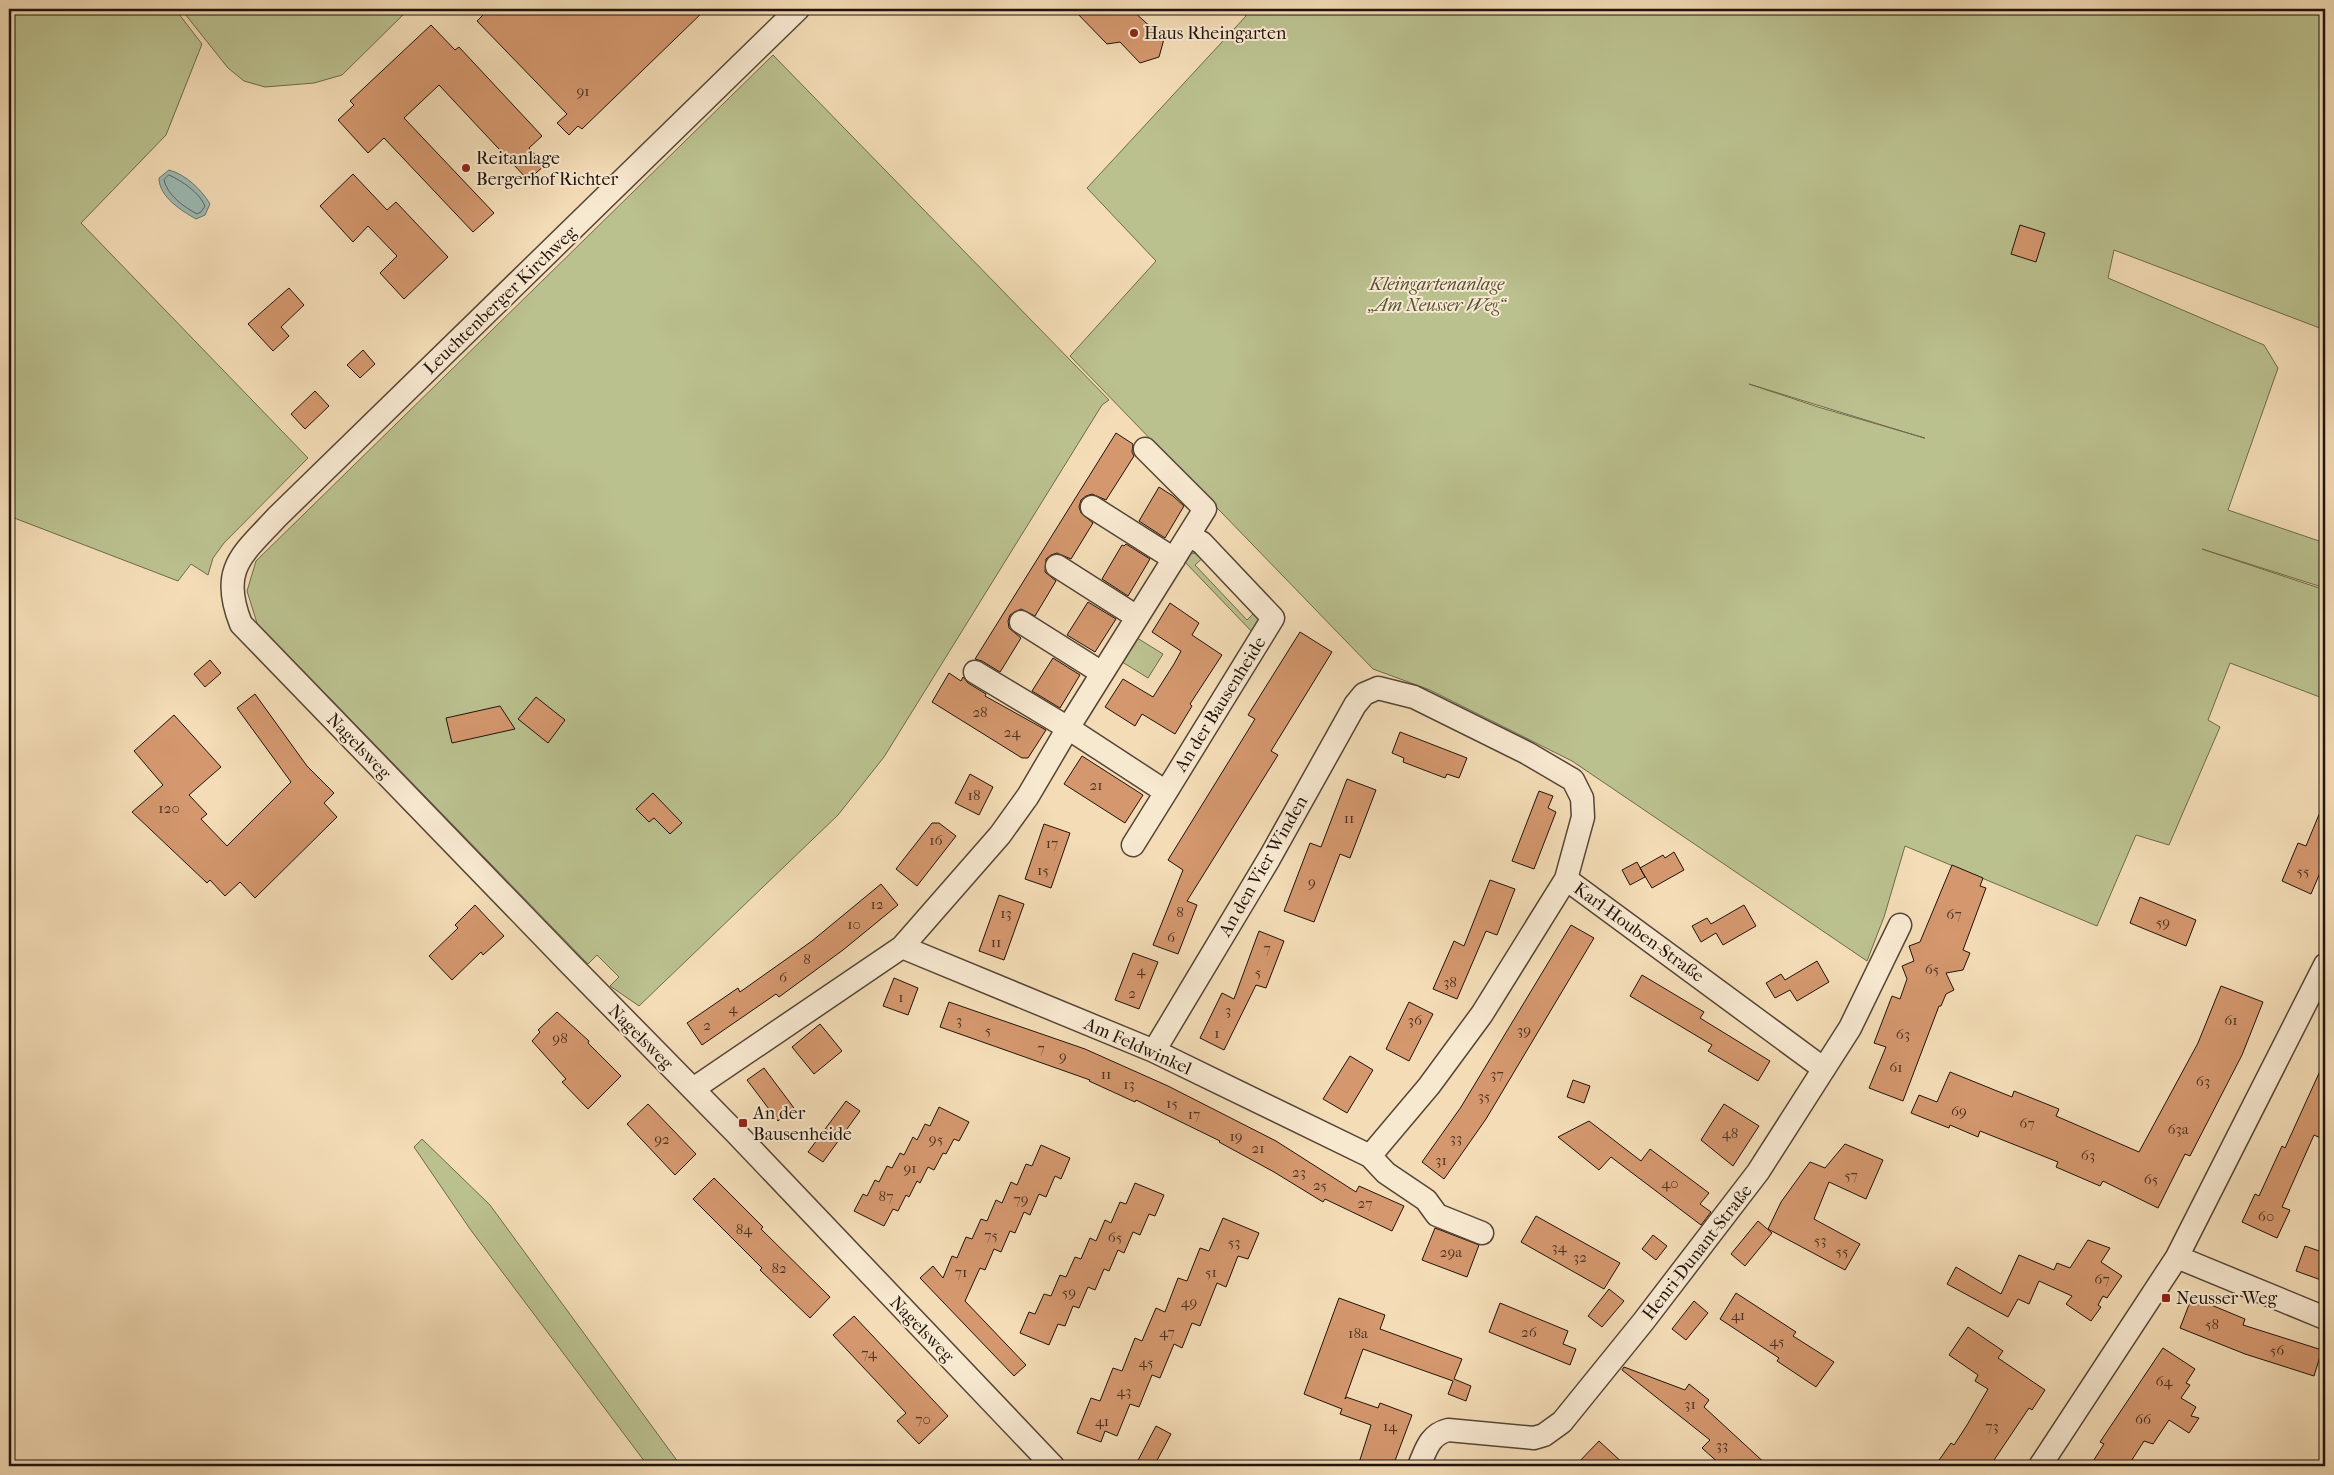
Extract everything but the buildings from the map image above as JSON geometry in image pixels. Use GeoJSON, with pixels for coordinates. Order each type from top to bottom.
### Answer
{"type":"FeatureCollection","features":[{"type":"Feature","properties":{"kind":"street","name":"Leuchtenberger Kirchweg"},"geometry":{"type":"LineString","coordinates":[[234,606],[231,581],[243,554],[278,517],[798,9]]}},
{"type":"Feature","properties":{"kind":"street"},"geometry":{"type":"LineString","coordinates":[[693,1089],[902,947],[1000,836],[1028,796],[1068,728],[1205,509],[1145,449]]}},
{"type":"Feature","properties":{"kind":"street"},"geometry":{"type":"LineString","coordinates":[[1092,507],[1174,559]]}},
{"type":"Feature","properties":{"kind":"street","name":"An der Bausenheide"},"geometry":{"type":"LineString","coordinates":[[975,672],[1068,728],[1166,792],[1273,618],[1202,543],[1189,535]]}},
{"type":"Feature","properties":{"kind":"street"},"geometry":{"type":"LineString","coordinates":[[1057,566],[1137,617]]}},
{"type":"Feature","properties":{"kind":"street","name":"Nagelsweg"},"geometry":{"type":"LineString","coordinates":[[234,606],[241,624],[693,1089],[1053,1466]]}},
{"type":"Feature","properties":{"kind":"street"},"geometry":{"type":"LineString","coordinates":[[1021,622],[1102,673]]}},
{"type":"Feature","properties":{"kind":"street","name":"Karl-Houben-Straße"},"geometry":{"type":"LineString","coordinates":[[1378,688],[1414,697],[1527,753],[1573,780],[1582,798],[1583,817],[1566,878],[1824,1069]]}},
{"type":"Feature","properties":{"kind":"street","name":"An den Vier Winden"},"geometry":{"type":"LineString","coordinates":[[1154,1051],[1269,859],[1355,705],[1364,694],[1378,688]]}},
{"type":"Feature","properties":{"kind":"street"},"geometry":{"type":"LineString","coordinates":[[1133,845],[1166,792]]}},
{"type":"Feature","properties":{"kind":"street"},"geometry":{"type":"LineString","coordinates":[[1370,1156],[1429,1086],[1482,1014],[1566,878]]}},
{"type":"Feature","properties":{"kind":"street","name":"Henri-Dunant-Straße"},"geometry":{"type":"LineString","coordinates":[[1420,1466],[1429,1442],[1441,1432],[1448,1430],[1534,1438],[1544,1435],[1562,1422],[1742,1195],[1850,1028],[1900,925]]}},
{"type":"Feature","properties":{"kind":"street","name":"Am Feldwinkel"},"geometry":{"type":"LineString","coordinates":[[902,947],[1154,1051],[1370,1156],[1386,1173],[1426,1200],[1437,1215],[1482,1234]]}},
{"type":"Feature","properties":{"kind":"street"},"geometry":{"type":"LineString","coordinates":[[2040,1466],[2177,1257],[2325,965]]}},
{"type":"Feature","properties":{"kind":"street"},"geometry":{"type":"LineString","coordinates":[[2177,1257],[2325,1318]]}},
{"type":"Feature","properties":{"kind":"green space"},"geometry":{"type":"Polygon","coordinates":[[[9,9],[175,9],[202,44],[166,135],[81,223],[308,458],[224,543],[213,558],[208,575],[191,564],[178,581],[9,516],[9,9]]]}},
{"type":"Feature","properties":{"kind":"green space"},"geometry":{"type":"Polygon","coordinates":[[[181,9],[409,9],[342,75],[314,83],[265,87],[244,81],[228,68],[181,9]]]}},
{"type":"Feature","properties":{"kind":"green space","name":"Kleingartenanlage „Am Neusser Weg“"},"geometry":{"type":"Polygon","coordinates":[[[1239,9],[2325,9],[2325,330],[2114,250],[2108,278],[2264,345],[2278,368],[2228,510],[2325,543],[2325,588],[2202,549],[2325,590],[2325,699],[2230,663],[2208,720],[2220,727],[2169,845],[2136,835],[2097,926],[1905,846],[1884,917],[1867,961],[1572,761],[1430,690],[1373,669],[1070,356],[1156,261],[1087,188],[1246,16],[1239,9]],[[1749,384],[1818,407],[1909,433],[1749,384]]]}},
{"type":"Feature","properties":{"kind":"green space"},"geometry":{"type":"Polygon","coordinates":[[[773,55],[1109,400],[1102,405],[884,757],[838,815],[639,1006],[610,986],[619,977],[597,955],[588,964],[257,623],[247,591],[256,561],[773,55]]]}},
{"type":"Feature","properties":{"kind":"green space"},"geometry":{"type":"Polygon","coordinates":[[[1191,553],[1206,555],[1195,565],[1247,620],[1258,609],[1260,617],[1255,635],[1183,560],[1191,553]]]}},
{"type":"Feature","properties":{"kind":"green space"},"geometry":{"type":"Polygon","coordinates":[[[1134,636],[1163,654],[1148,678],[1119,660],[1134,636]]]}},
{"type":"Feature","properties":{"kind":"green space"},"geometry":{"type":"Polygon","coordinates":[[[422,1139],[490,1205],[681,1466],[648,1466],[470,1229],[414,1147],[422,1139]]]}},
{"type":"Feature","properties":{"kind":"water"},"geometry":{"type":"Polygon","coordinates":[[[169,170],[187,179],[202,193],[210,204],[205,215],[196,219],[178,208],[167,197],[160,185],[159,178],[169,170]]]}},
{"type":"Feature","properties":{"kind":"place","name":"Haus Rheingarten"},"geometry":{"type":"Point","coordinates":[1134,33]}},
{"type":"Feature","properties":{"kind":"place","name":"Reitanlage Bergerhof Richter"},"geometry":{"type":"Point","coordinates":[466,168]}},
{"type":"Feature","properties":{"kind":"place","name":"An der Bausenheide"},"geometry":{"type":"Point","coordinates":[743,1123]}},
{"type":"Feature","properties":{"kind":"place","name":"Neusser Weg"},"geometry":{"type":"Point","coordinates":[2166,1298]}}]}
